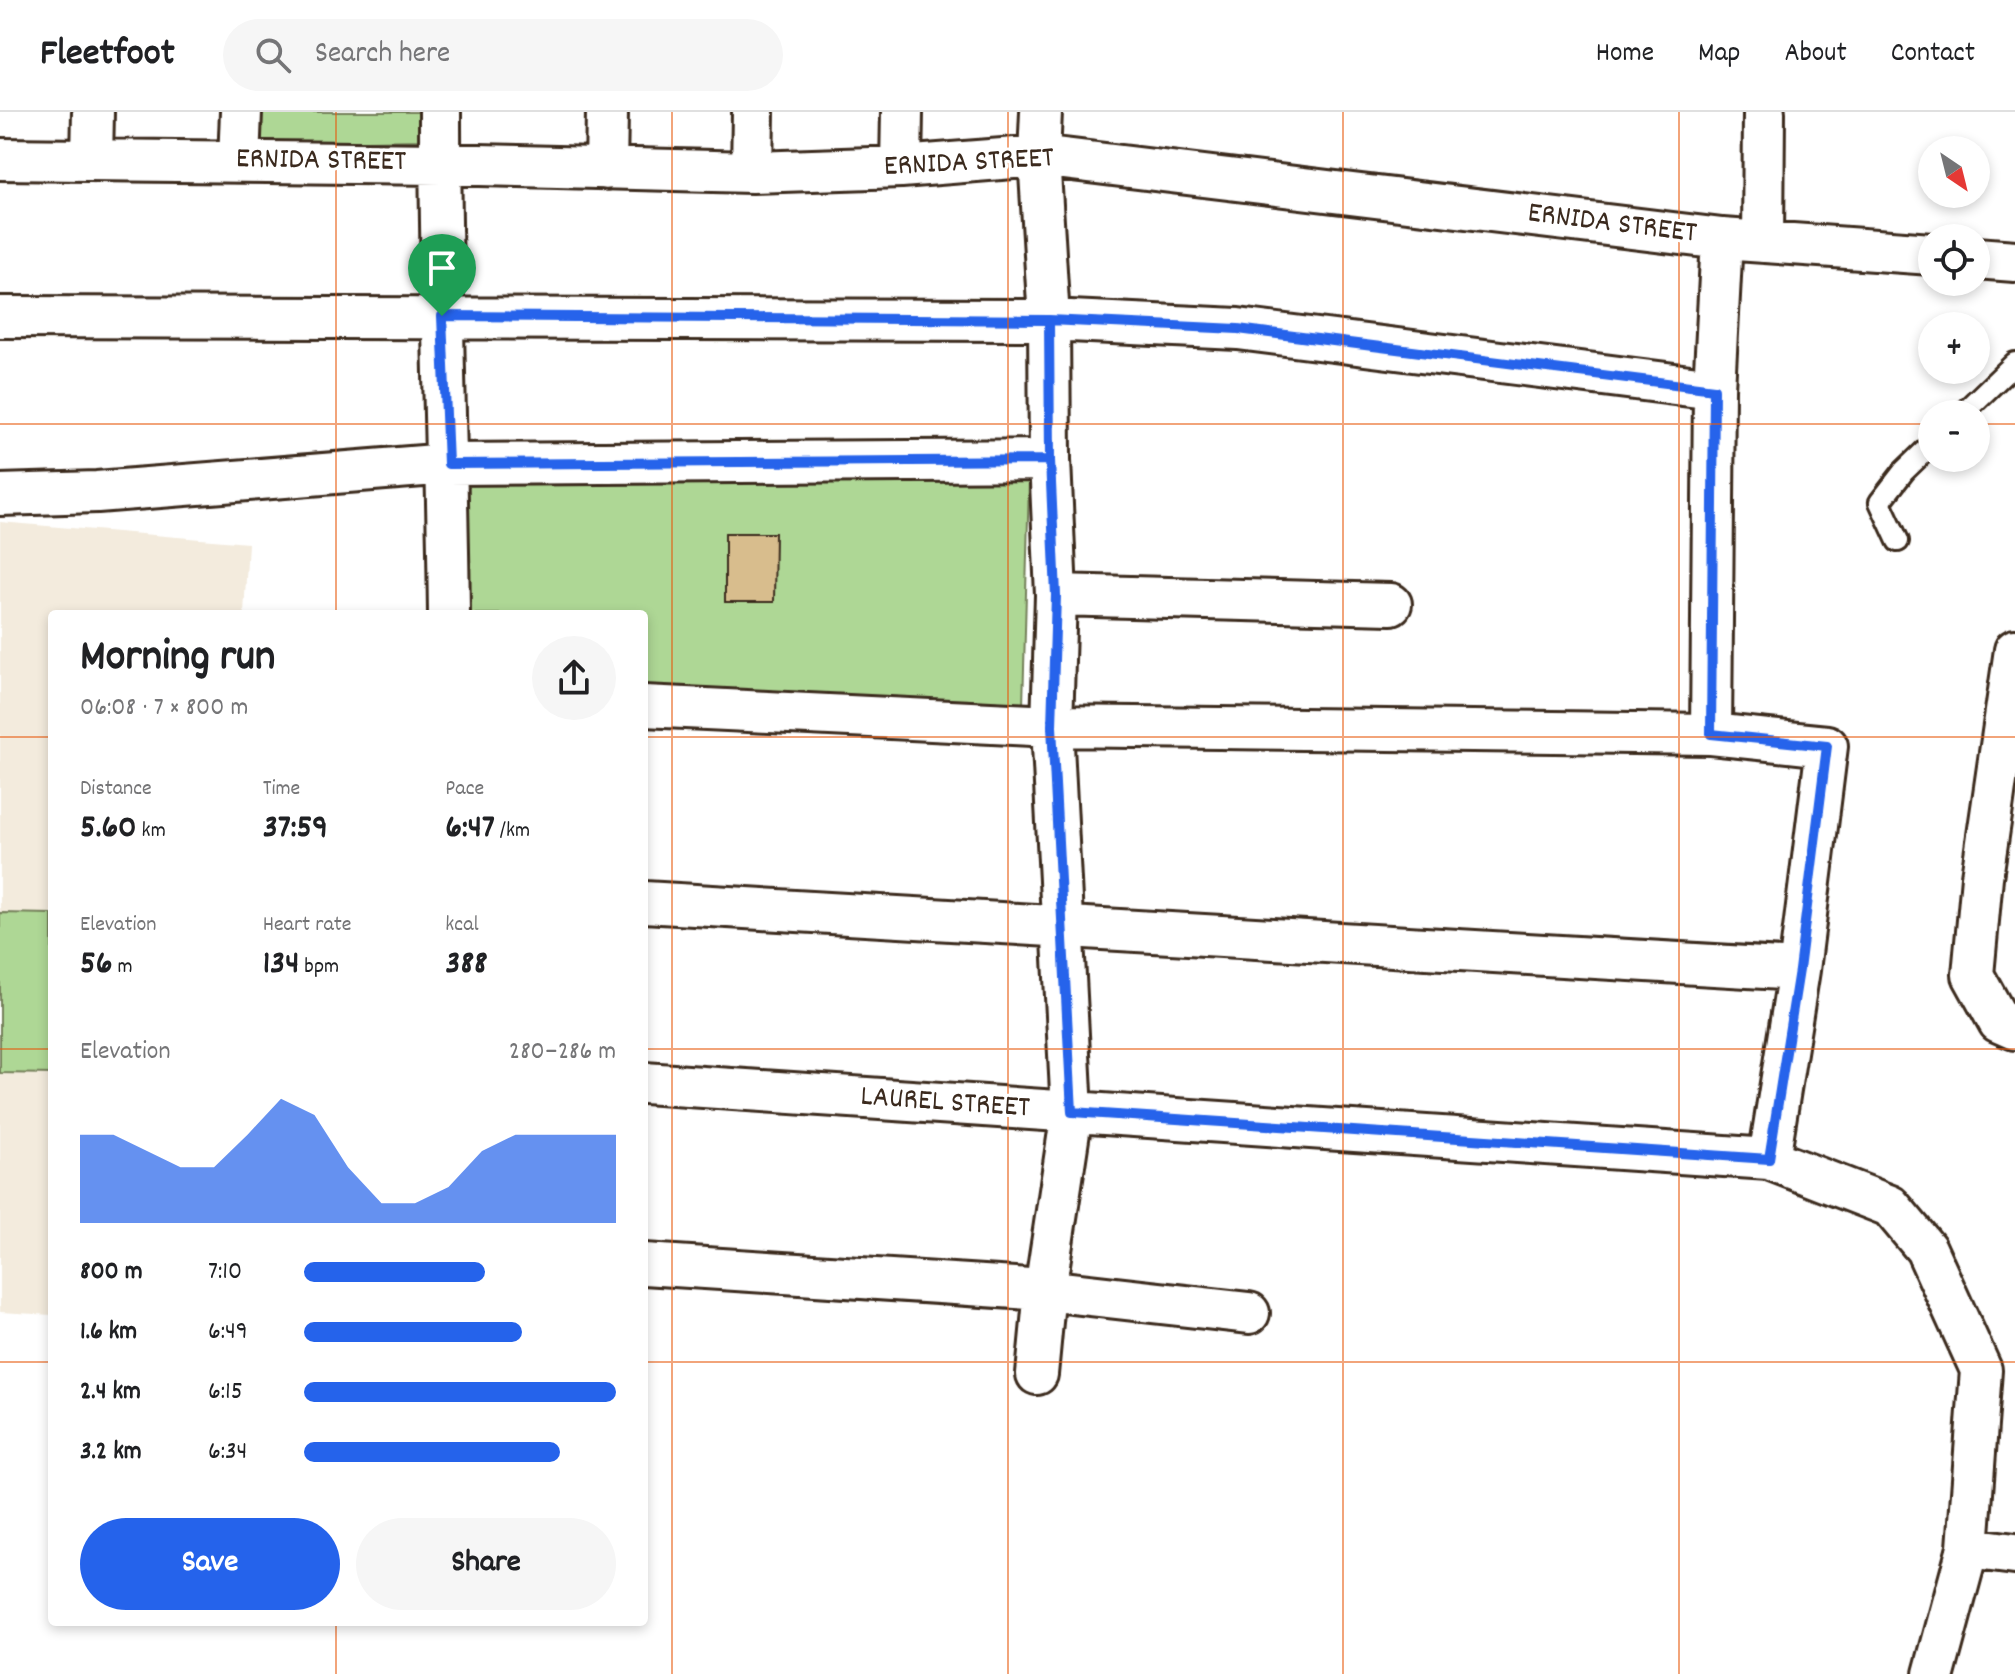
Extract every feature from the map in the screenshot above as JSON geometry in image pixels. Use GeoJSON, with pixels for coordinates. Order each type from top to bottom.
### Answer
{"type":"FeatureCollection","features":[{"type":"Feature","properties":{"kind":"street"},"geometry":{"type":"LineString","coordinates":[[92,160],[93,112]]}},
{"type":"Feature","properties":{"kind":"street"},"geometry":{"type":"LineString","coordinates":[[239,161],[241,112]]}},
{"type":"Feature","properties":{"kind":"street"},"geometry":{"type":"LineString","coordinates":[[440,112],[449,610]]}},
{"type":"Feature","properties":{"kind":"street"},"geometry":{"type":"LineString","coordinates":[[606,169],[607,112]]}},
{"type":"Feature","properties":{"kind":"street"},"geometry":{"type":"LineString","coordinates":[[752,172],[753,112]]}},
{"type":"Feature","properties":{"kind":"street"},"geometry":{"type":"LineString","coordinates":[[901,167],[902,112]]}},
{"type":"Feature","properties":{"kind":"street"},"geometry":{"type":"LineString","coordinates":[[1037,1374],[1045,1290],[1072,1112],[1052,726],[1056,595],[1050,460],[1049,320],[1039,156],[1041,112]]}},
{"type":"Feature","properties":{"kind":"street"},"geometry":{"type":"LineString","coordinates":[[1763,242],[1764,112]]}},
{"type":"Feature","properties":{"kind":"street","name":"ERNIDA STREET"},"geometry":{"type":"LineString","coordinates":[[0,159],[440,164],[752,172],[901,167],[1039,156],[1722,239],[1918,253]]}},
{"type":"Feature","properties":{"kind":"street"},"geometry":{"type":"LineString","coordinates":[[1711,734],[1714,389],[1722,239]]}},
{"type":"Feature","properties":{"kind":"street"},"geometry":{"type":"LineString","coordinates":[[1990,259],[2015,261]]}},
{"type":"Feature","properties":{"kind":"street"},"geometry":{"type":"LineString","coordinates":[[0,317],[1049,320],[1238,329],[1714,389]]}},
{"type":"Feature","properties":{"kind":"street"},"geometry":{"type":"LineString","coordinates":[[0,495],[97,492],[448,464],[1050,460]]}},
{"type":"Feature","properties":{"kind":"street"},"geometry":{"type":"LineString","coordinates":[[1056,595],[1391,604]]}},
{"type":"Feature","properties":{"kind":"street"},"geometry":{"type":"LineString","coordinates":[[2013,671],[1998,876],[1973,975],[1999,1022],[2015,1029]]}},
{"type":"Feature","properties":{"kind":"street"},"geometry":{"type":"LineString","coordinates":[[648,706],[1052,726],[1711,734],[1827,746],[1799,970],[1769,1159]]}},
{"type":"Feature","properties":{"kind":"street"},"geometry":{"type":"LineString","coordinates":[[648,902],[1799,970]]}},
{"type":"Feature","properties":{"kind":"street","name":"LAUREL STREET"},"geometry":{"type":"LineString","coordinates":[[648,1083],[1769,1159],[1890,1206],[1926,1249],[1998,1372],[1968,1548],[1934,1674]]}},
{"type":"Feature","properties":{"kind":"street"},"geometry":{"type":"LineString","coordinates":[[648,1264],[1045,1290],[1249,1313]]}},
{"type":"Feature","properties":{"kind":"street"},"geometry":{"type":"LineString","coordinates":[[1968,1548],[2015,1554]]}},
{"type":"Feature","properties":{"kind":"lane"},"geometry":{"type":"LineString","coordinates":[[1977,400],[2015,363]]}},
{"type":"Feature","properties":{"kind":"lane"},"geometry":{"type":"LineString","coordinates":[[1898,541],[1880,502],[1918,458]]}},
{"type":"Feature","properties":{"kind":"shaded area"},"geometry":{"type":"Polygon","coordinates":[[[0,522],[248,543],[244,610],[48,610],[48,1315],[0,1312],[0,522]]]}},
{"type":"Feature","properties":{"kind":"green space"},"geometry":{"type":"Polygon","coordinates":[[[261,112],[420,112],[421,140],[260,143],[261,112]]]}},
{"type":"Feature","properties":{"kind":"green space"},"geometry":{"type":"Polygon","coordinates":[[[1029,479],[1023,706],[648,688],[648,610],[466,610],[468,484],[1029,479]]]}},
{"type":"Feature","properties":{"kind":"green space"},"geometry":{"type":"Polygon","coordinates":[[[0,913],[48,914],[48,1074],[0,1073],[0,913]]]}},
{"type":"Feature","properties":{"kind":"building"},"geometry":{"type":"Polygon","coordinates":[[[725,533],[775,533],[774,602],[725,602],[725,533]]]}},
{"type":"Feature","properties":{"kind":"route"},"geometry":{"type":"LineString","coordinates":[[442,316],[448,464],[1050,460],[1050,390],[1049,320],[1238,329],[1714,389],[1711,734],[1827,746],[1799,970],[1769,1159],[1072,1112],[1052,726],[1056,595],[1050,460],[1049,320],[442,316]]}}]}
